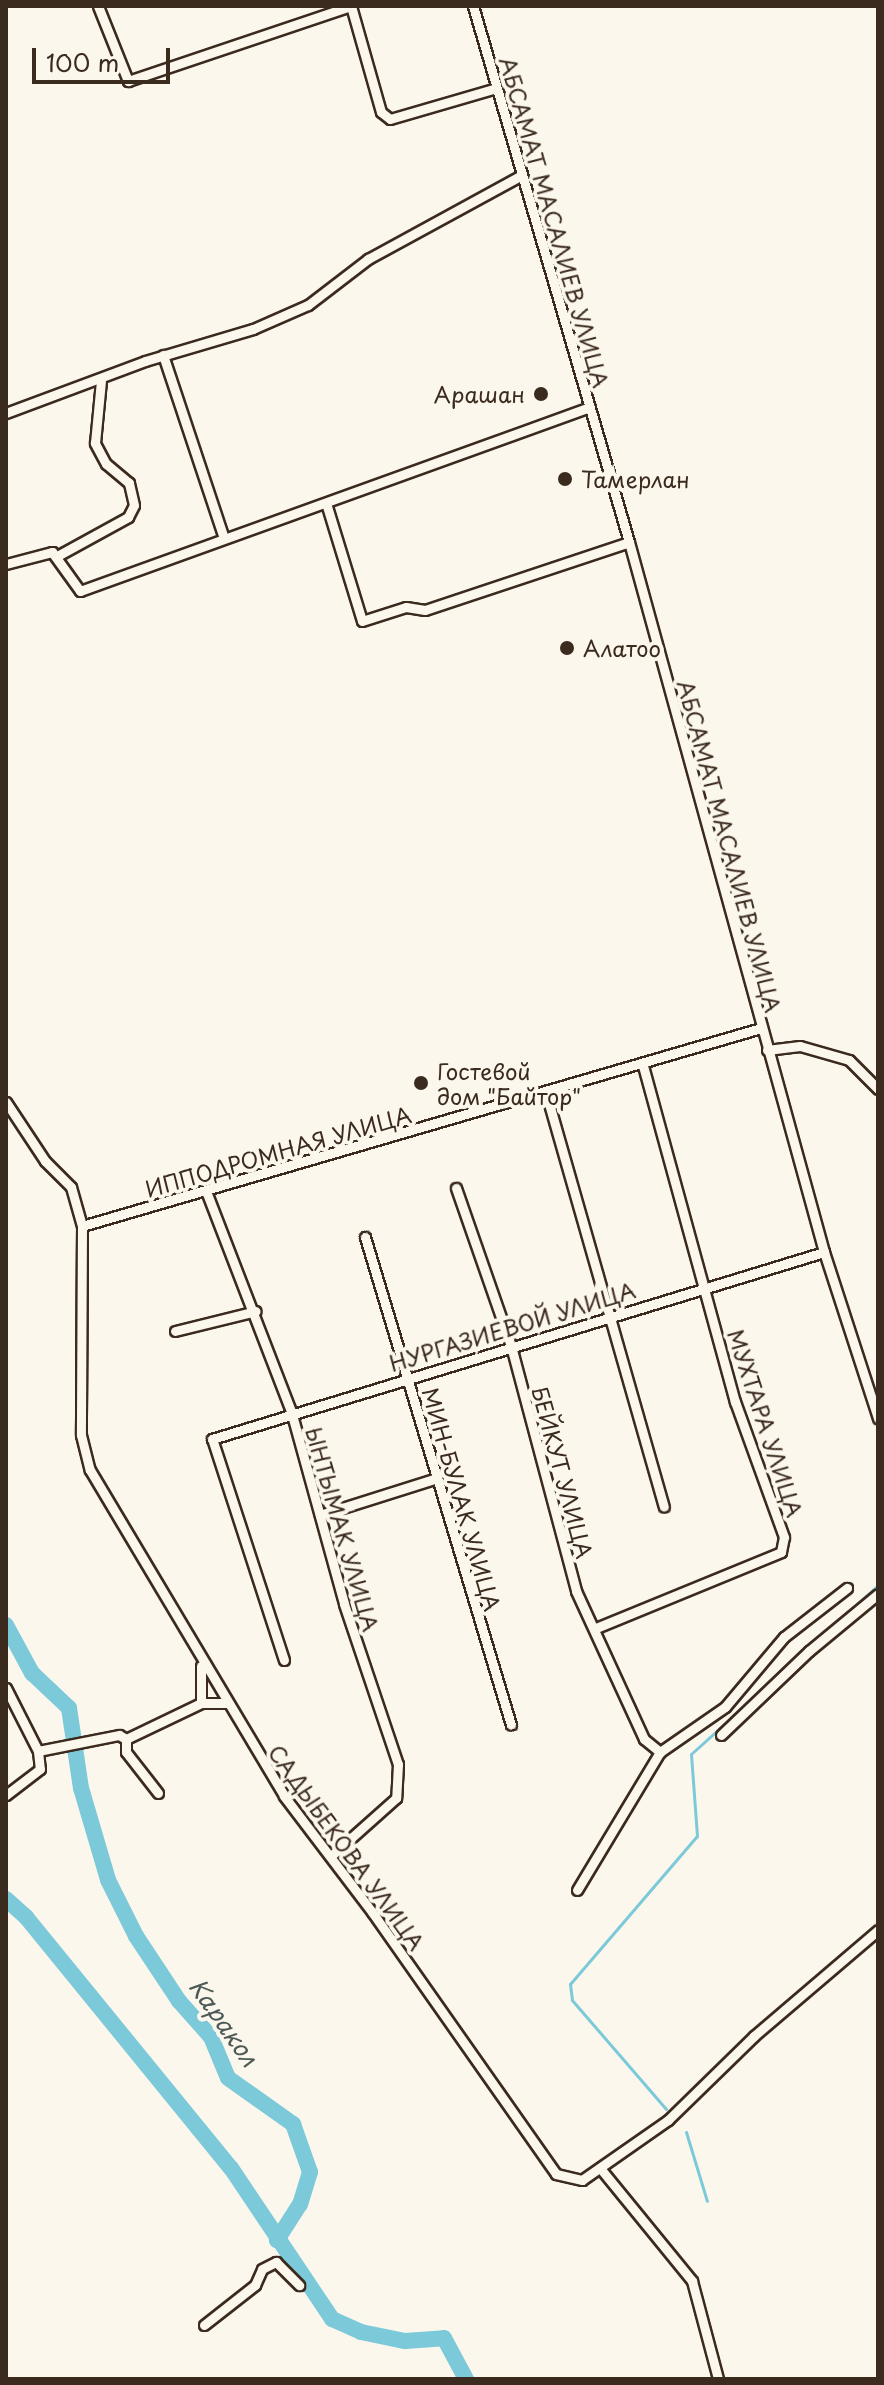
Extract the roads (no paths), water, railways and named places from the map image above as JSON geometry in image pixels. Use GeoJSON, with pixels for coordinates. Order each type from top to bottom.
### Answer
{"type":"FeatureCollection","features":[{"type":"Feature","properties":{"kind":"street"},"geometry":{"type":"LineString","coordinates":[[98,6],[128,81],[351,6],[381,112],[390,119],[497,88]]}},
{"type":"Feature","properties":{"kind":"street","name":"АБСАМАТ МАСАЛИЕВ УЛИЦА"},"geometry":{"type":"LineString","coordinates":[[473,6],[629,542],[824,1252],[878,1418]]}},
{"type":"Feature","properties":{"kind":"street"},"geometry":{"type":"LineString","coordinates":[[6,413],[101,381],[163,355],[253,329],[308,305],[368,259],[522,175]]}},
{"type":"Feature","properties":{"kind":"street"},"geometry":{"type":"LineString","coordinates":[[163,355],[224,538]]}},
{"type":"Feature","properties":{"kind":"street"},"geometry":{"type":"LineString","coordinates":[[6,564],[48,552],[59,555],[128,517],[134,505],[129,483],[106,464],[95,443],[101,381]]}},
{"type":"Feature","properties":{"kind":"street"},"geometry":{"type":"LineString","coordinates":[[59,555],[73,587],[80,591],[590,407]]}},
{"type":"Feature","properties":{"kind":"street"},"geometry":{"type":"LineString","coordinates":[[326,503],[362,621],[406,607],[425,610],[629,542]]}},
{"type":"Feature","properties":{"kind":"street","name":"ИППОДРОМНАЯ УЛИЦА"},"geometry":{"type":"LineString","coordinates":[[82,1226],[643,1065],[761,1028]]}},
{"type":"Feature","properties":{"kind":"street"},"geometry":{"type":"LineString","coordinates":[[767,1050],[800,1046],[849,1060],[878,1089]]}},
{"type":"Feature","properties":{"kind":"street","name":"МУХТАРА УЛИЦА"},"geometry":{"type":"LineString","coordinates":[[596,1628],[781,1552],[784,1537],[735,1402],[643,1065]]}},
{"type":"Feature","properties":{"kind":"street"},"geometry":{"type":"LineString","coordinates":[[546,1093],[607,1318],[664,1507]]}},
{"type":"Feature","properties":{"kind":"street","name":"САДЫБЕКОВА УЛИЦА"},"geometry":{"type":"LineString","coordinates":[[6,1102],[45,1161],[71,1187],[82,1226],[81,1435],[90,1470],[201,1662],[284,1796],[331,1856],[556,2174],[582,2180],[668,2120],[754,2036],[878,1930]]}},
{"type":"Feature","properties":{"kind":"street","name":"БЕЙКУТ УЛИЦА"},"geometry":{"type":"LineString","coordinates":[[456,1188],[511,1346],[576,1591],[596,1628],[644,1739],[660,1752]]}},
{"type":"Feature","properties":{"kind":"street","name":"ЫНТЫМАК УЛИЦА"},"geometry":{"type":"LineString","coordinates":[[206,1191],[256,1311],[291,1411],[320,1515],[398,1764],[396,1798],[331,1856]]}},
{"type":"Feature","properties":{"kind":"street","name":"МИН-БУЛАК УЛИЦА"},"geometry":{"type":"LineString","coordinates":[[365,1237],[511,1725]]}},
{"type":"Feature","properties":{"kind":"street","name":"НУРГАЗИЕВОЙ УЛИЦА"},"geometry":{"type":"LineString","coordinates":[[284,1660],[212,1439],[291,1411],[824,1252]]}},
{"type":"Feature","properties":{"kind":"street"},"geometry":{"type":"LineString","coordinates":[[175,1331],[256,1311]]}},
{"type":"Feature","properties":{"kind":"street"},"geometry":{"type":"LineString","coordinates":[[320,1515],[437,1478]]}},
{"type":"Feature","properties":{"kind":"street"},"geometry":{"type":"LineString","coordinates":[[577,1890],[660,1752],[725,1707],[784,1637],[847,1588]]}},
{"type":"Feature","properties":{"kind":"street"},"geometry":{"type":"LineString","coordinates":[[721,1735],[809,1651],[878,1594]]}},
{"type":"Feature","properties":{"kind":"street"},"geometry":{"type":"LineString","coordinates":[[201,1662],[201,1703]]}},
{"type":"Feature","properties":{"kind":"street"},"geometry":{"type":"LineString","coordinates":[[6,1688],[38,1751],[40,1769],[6,1795]]}},
{"type":"Feature","properties":{"kind":"street"},"geometry":{"type":"LineString","coordinates":[[126,1739],[201,1703],[226,1703]]}},
{"type":"Feature","properties":{"kind":"street"},"geometry":{"type":"LineString","coordinates":[[38,1751],[119,1735],[126,1739]]}},
{"type":"Feature","properties":{"kind":"street"},"geometry":{"type":"LineString","coordinates":[[126,1739],[126,1752],[158,1793]]}},
{"type":"Feature","properties":{"kind":"street"},"geometry":{"type":"LineString","coordinates":[[600,2168],[692,2281],[718,2379]]}},
{"type":"Feature","properties":{"kind":"street"},"geometry":{"type":"LineString","coordinates":[[204,2325],[255,2285],[262,2269],[276,2262],[299,2285]]}},
{"type":"Feature","properties":{"kind":"waterway"},"geometry":{"type":"LineString","coordinates":[[835,1624],[878,1585]]}},
{"type":"Feature","properties":{"kind":"waterway","name":"Каракол"},"geometry":{"type":"LineString","coordinates":[[6,1625],[32,1673],[69,1708],[81,1788],[108,1880],[136,1936],[179,2001],[211,2037],[228,2078],[293,2124],[310,2172],[300,2204],[277,2240]]}},
{"type":"Feature","properties":{"kind":"waterway"},"geometry":{"type":"LineString","coordinates":[[666,2109],[572,2000],[570,1984],[697,1836],[691,1754],[761,1691]]}},
{"type":"Feature","properties":{"kind":"waterway"},"geometry":{"type":"LineString","coordinates":[[6,1899],[26,1917],[231,2168],[332,2319],[361,2332],[405,2341],[444,2338],[466,2379]]}},
{"type":"Feature","properties":{"kind":"waterway"},"geometry":{"type":"LineString","coordinates":[[686,2132],[707,2201]]}},
{"type":"Feature","properties":{"kind":"place","name":"Арашан"},"geometry":{"type":"Point","coordinates":[541,394]}},
{"type":"Feature","properties":{"kind":"place","name":"Тамерлан"},"geometry":{"type":"Point","coordinates":[565,479]}},
{"type":"Feature","properties":{"kind":"place","name":"Алатоо"},"geometry":{"type":"Point","coordinates":[567,648]}},
{"type":"Feature","properties":{"kind":"place","name":"Гостевой дом \"Байтор\""},"geometry":{"type":"Point","coordinates":[421,1083]}}]}
